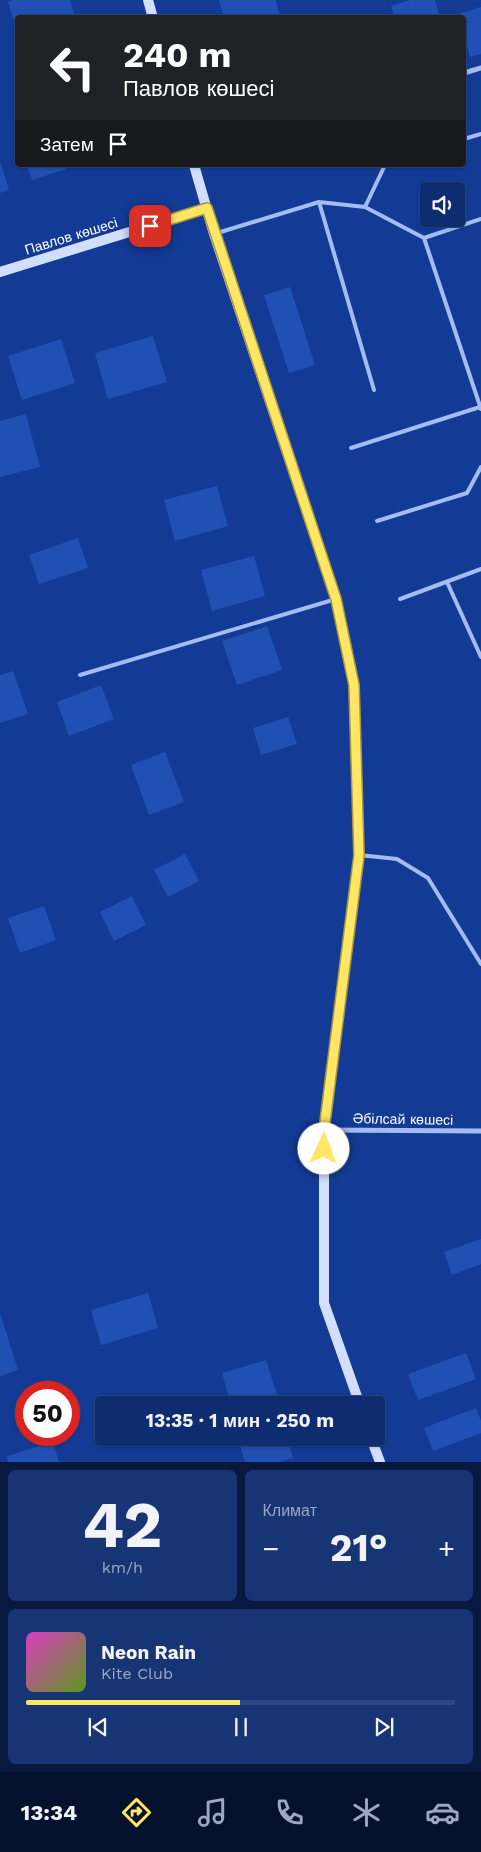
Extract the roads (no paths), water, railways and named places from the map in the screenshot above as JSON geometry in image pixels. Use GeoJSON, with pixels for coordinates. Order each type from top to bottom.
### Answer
{"type":"FeatureCollection","features":[{"type":"Feature","properties":{"kind":"main road"},"geometry":{"type":"LineString","coordinates":[[148,0],[152,15]]}},
{"type":"Feature","properties":{"kind":"main road"},"geometry":{"type":"LineString","coordinates":[[195,167],[214,234],[336,599],[354,685],[359,855],[324,1130],[324,1303],[357,1396]]}},
{"type":"Feature","properties":{"kind":"main road","name":"Павлов көшесі"},"geometry":{"type":"LineString","coordinates":[[0,272],[207,208]]}},
{"type":"Feature","properties":{"kind":"main road"},"geometry":{"type":"LineString","coordinates":[[374,1446],[380,1462]]}},
{"type":"Feature","properties":{"kind":"street"},"geometry":{"type":"LineString","coordinates":[[466,72],[481,68]]}},
{"type":"Feature","properties":{"kind":"street","name":"Әбілсай көшесі"},"geometry":{"type":"LineString","coordinates":[[324,1130],[481,1132]]}},
{"type":"Feature","properties":{"kind":"lane"},"geometry":{"type":"LineString","coordinates":[[466,138],[481,134]]}},
{"type":"Feature","properties":{"kind":"lane"},"geometry":{"type":"LineString","coordinates":[[365,207],[384,167]]}},
{"type":"Feature","properties":{"kind":"lane"},"geometry":{"type":"LineString","coordinates":[[319,202],[374,390]]}},
{"type":"Feature","properties":{"kind":"lane"},"geometry":{"type":"LineString","coordinates":[[214,234],[319,202],[365,207],[424,238],[481,408],[351,448]]}},
{"type":"Feature","properties":{"kind":"lane"},"geometry":{"type":"LineString","coordinates":[[424,238],[481,219]]}},
{"type":"Feature","properties":{"kind":"lane"},"geometry":{"type":"LineString","coordinates":[[377,521],[467,493],[481,467]]}},
{"type":"Feature","properties":{"kind":"lane"},"geometry":{"type":"LineString","coordinates":[[400,599],[481,568]]}},
{"type":"Feature","properties":{"kind":"lane"},"geometry":{"type":"LineString","coordinates":[[447,582],[481,657]]}},
{"type":"Feature","properties":{"kind":"lane"},"geometry":{"type":"LineString","coordinates":[[80,675],[336,599]]}},
{"type":"Feature","properties":{"kind":"lane"},"geometry":{"type":"LineString","coordinates":[[359,855],[397,860],[428,878],[481,964]]}}]}
